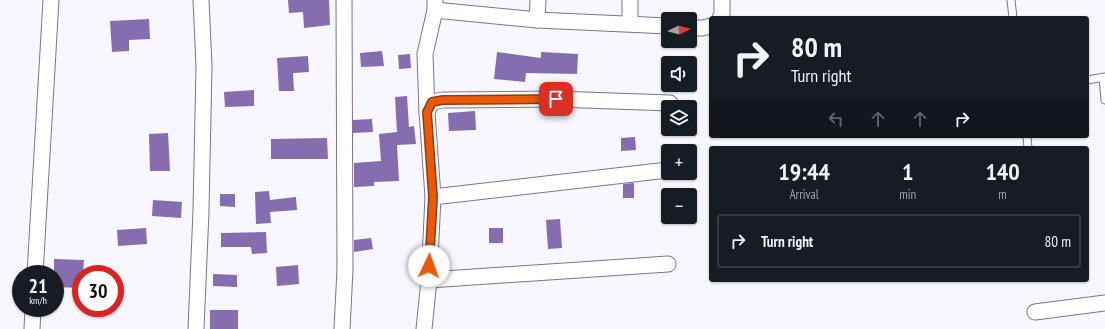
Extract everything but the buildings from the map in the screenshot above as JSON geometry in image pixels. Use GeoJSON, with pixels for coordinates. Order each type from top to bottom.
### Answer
{"type":"FeatureCollection","features":[{"type":"Feature","properties":{"kind":"street"},"geometry":{"type":"LineString","coordinates":[[36,265],[51,0]]}},
{"type":"Feature","properties":{"kind":"street"},"geometry":{"type":"LineString","coordinates":[[196,329],[201,211],[204,66],[201,0]]}},
{"type":"Feature","properties":{"kind":"street"},"geometry":{"type":"LineString","coordinates":[[342,329],[345,269],[344,0]]}},
{"type":"Feature","properties":{"kind":"street"},"geometry":{"type":"LineString","coordinates":[[537,20],[538,0]]}},
{"type":"Feature","properties":{"kind":"street"},"geometry":{"type":"LineString","coordinates":[[630,0],[630,23]]}},
{"type":"Feature","properties":{"kind":"street"},"geometry":{"type":"LineString","coordinates":[[721,16],[722,0]]}},
{"type":"Feature","properties":{"kind":"street"},"geometry":{"type":"LineString","coordinates":[[424,329],[433,197],[427,112],[425,54],[435,5],[537,20],[661,25]]}},
{"type":"Feature","properties":{"kind":"street"},"geometry":{"type":"LineString","coordinates":[[697,28],[709,26]]}},
{"type":"Feature","properties":{"kind":"street"},"geometry":{"type":"LineString","coordinates":[[427,112],[432,102],[443,100],[556,99],[661,103]]}},
{"type":"Feature","properties":{"kind":"street"},"geometry":{"type":"LineString","coordinates":[[433,197],[661,171]]}},
{"type":"Feature","properties":{"kind":"street"},"geometry":{"type":"LineString","coordinates":[[428,280],[668,264]]}},
{"type":"Feature","properties":{"kind":"street"},"geometry":{"type":"LineString","coordinates":[[1035,312],[1105,303]]}},
{"type":"Feature","properties":{"kind":"street"},"geometry":{"type":"LineString","coordinates":[[32,329],[33,317]]}},
{"type":"Feature","properties":{"kind":"lane"},"geometry":{"type":"LineString","coordinates":[[1012,0],[1014,16]]}},
{"type":"Feature","properties":{"kind":"lane"},"geometry":{"type":"LineString","coordinates":[[1089,80],[1104,78],[1105,100]]}},
{"type":"Feature","properties":{"kind":"route"},"geometry":{"type":"LineString","coordinates":[[429,266],[433,197],[427,112],[432,102],[443,100],[556,99]]}}]}
